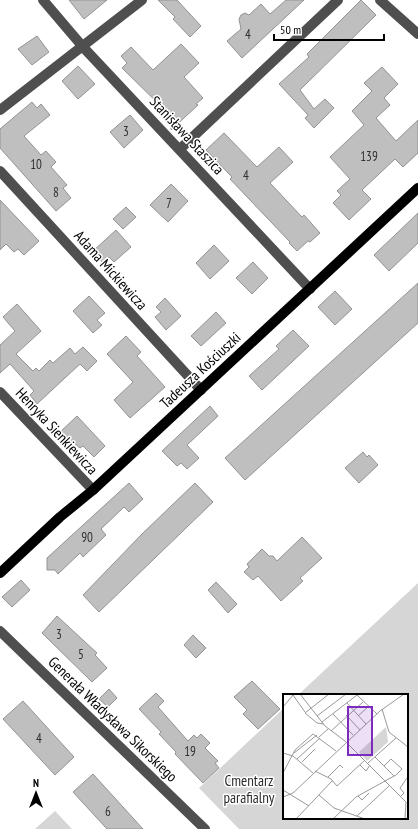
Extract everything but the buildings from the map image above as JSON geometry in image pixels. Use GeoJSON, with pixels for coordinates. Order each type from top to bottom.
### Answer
{"type":"FeatureCollection","features":[{"type":"Feature","properties":{"kind":"main road","name":"Tadeusza Kościuszki"},"geometry":{"type":"LineString","coordinates":[[0,573],[60,517],[93,490],[418,188]]}},
{"type":"Feature","properties":{"kind":"street","name":"Stanisława Staszica"},"geometry":{"type":"LineString","coordinates":[[43,0],[83,47],[310,289]]}},
{"type":"Feature","properties":{"kind":"street"},"geometry":{"type":"LineString","coordinates":[[0,110],[142,0]]}},
{"type":"Feature","properties":{"kind":"street"},"geometry":{"type":"LineString","coordinates":[[180,149],[338,0]]}},
{"type":"Feature","properties":{"kind":"street"},"geometry":{"type":"LineString","coordinates":[[380,0],[418,34]]}},
{"type":"Feature","properties":{"kind":"street","name":"Adama Mickiewicza"},"geometry":{"type":"LineString","coordinates":[[0,171],[201,390]]}},
{"type":"Feature","properties":{"kind":"street","name":"Henryka Sienkiewicza"},"geometry":{"type":"LineString","coordinates":[[0,392],[93,490]]}},
{"type":"Feature","properties":{"kind":"street","name":"Generała Władysława Sikorskiego"},"geometry":{"type":"LineString","coordinates":[[0,631],[205,829]]}},
{"type":"Feature","properties":{"kind":"green space","name":"Cmentarz parafialny"},"geometry":{"type":"Polygon","coordinates":[[[418,583],[418,829],[239,829],[199,788],[283,709],[283,819],[408,819],[408,694],[299,694],[418,583]]]}},
{"type":"Feature","properties":{"kind":"green space"},"geometry":{"type":"Polygon","coordinates":[[[55,811],[72,829],[35,829],[55,811]]]}}]}
